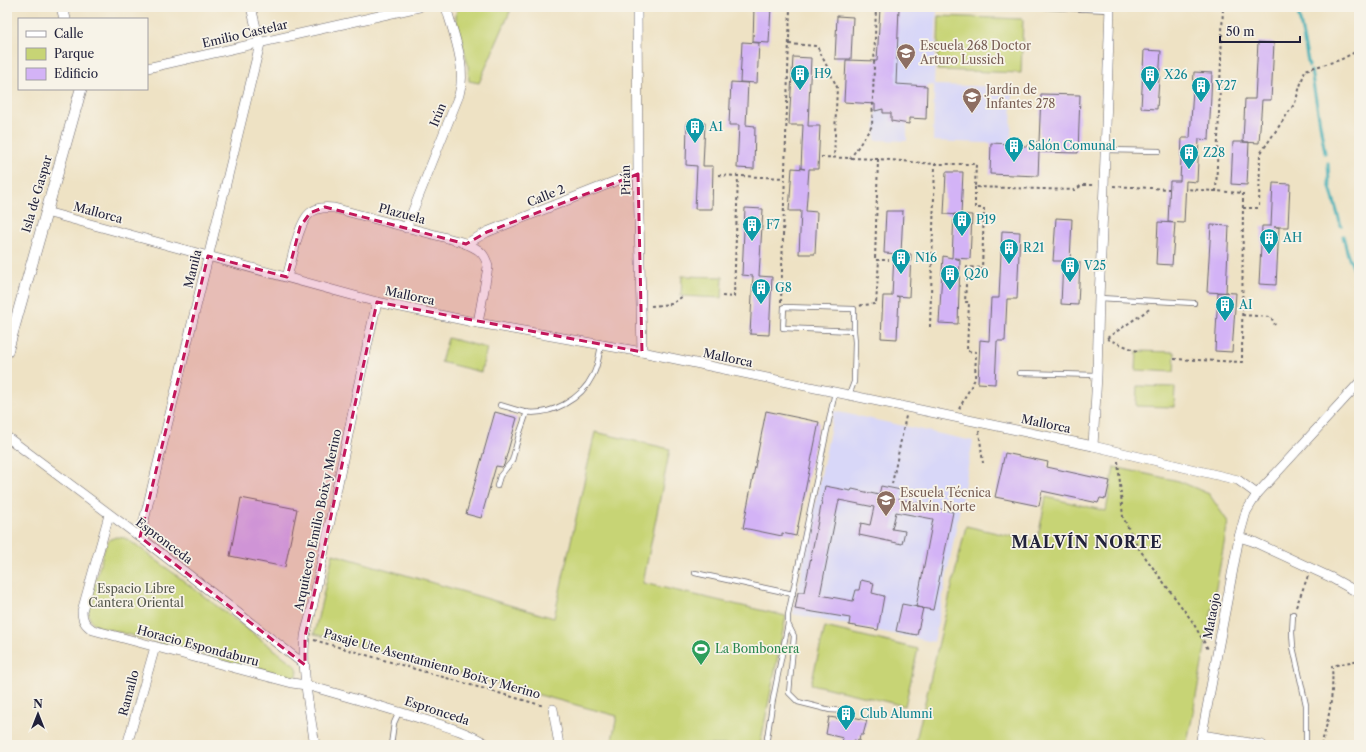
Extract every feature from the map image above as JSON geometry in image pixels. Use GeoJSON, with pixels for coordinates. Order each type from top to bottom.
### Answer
{"type":"FeatureCollection","features":[{"type":"Feature","properties":{"kind":"street"},"geometry":{"type":"LineString","coordinates":[[62,7],[65,18]]}},
{"type":"Feature","properties":{"kind":"street","name":"Manila"},"geometry":{"type":"LineString","coordinates":[[140,537],[260,44],[252,7]]}},
{"type":"Feature","properties":{"kind":"street","name":"Emilio Castelar"},"geometry":{"type":"LineString","coordinates":[[148,68],[260,44],[419,7]]}},
{"type":"Feature","properties":{"kind":"street","name":"Irún"},"geometry":{"type":"LineString","coordinates":[[406,228],[462,84],[461,67],[446,7]]}},
{"type":"Feature","properties":{"kind":"street","name":"Pirán"},"geometry":{"type":"LineString","coordinates":[[636,7],[642,352]]}},
{"type":"Feature","properties":{"kind":"street"},"geometry":{"type":"LineString","coordinates":[[1093,446],[1097,375],[1110,8]]}},
{"type":"Feature","properties":{"kind":"street","name":"Isla de Gaspar"},"geometry":{"type":"LineString","coordinates":[[7,352],[80,90]]}},
{"type":"Feature","properties":{"kind":"street","name":"Calle 2"},"geometry":{"type":"LineString","coordinates":[[466,244],[487,232],[626,177],[638,174]]}},
{"type":"Feature","properties":{"kind":"street","name":"Plazuela"},"geometry":{"type":"LineString","coordinates":[[288,277],[300,227],[310,213],[317,209],[325,207],[334,208],[466,244],[478,249],[486,259],[488,267],[478,323]]}},
{"type":"Feature","properties":{"kind":"street","name":"Mallorca"},"geometry":{"type":"LineString","coordinates":[[46,212],[377,302],[478,323],[642,352],[1093,446],[1238,480],[1257,494]]}},
{"type":"Feature","properties":{"kind":"street","name":"Arquitecto Emilio Boix y Merino"},"geometry":{"type":"LineString","coordinates":[[315,745],[306,685],[305,637],[315,599],[356,395],[377,302]]}},
{"type":"Feature","properties":{"kind":"street"},"geometry":{"type":"LineString","coordinates":[[1257,494],[1359,383]]}},
{"type":"Feature","properties":{"kind":"street","name":"Espronceda"},"geometry":{"type":"LineString","coordinates":[[7,437],[140,537],[305,665]]}},
{"type":"Feature","properties":{"kind":"street","name":"Mataojo"},"geometry":{"type":"LineString","coordinates":[[1200,745],[1239,537],[1246,512],[1257,494]]}},
{"type":"Feature","properties":{"kind":"street","name":"Horacio Espondaburu"},"geometry":{"type":"LineString","coordinates":[[109,514],[82,611],[82,618],[88,626],[94,630],[155,647],[292,683],[306,685]]}},
{"type":"Feature","properties":{"kind":"street"},"geometry":{"type":"LineString","coordinates":[[1239,537],[1252,541],[1311,568],[1359,593]]}},
{"type":"Feature","properties":{"kind":"street","name":"Ramallo"},"geometry":{"type":"LineString","coordinates":[[127,745],[155,647]]}},
{"type":"Feature","properties":{"kind":"street","name":"Espronceda"},"geometry":{"type":"LineString","coordinates":[[306,685],[460,730],[478,738],[488,745]]}},
{"type":"Feature","properties":{"kind":"street"},"geometry":{"type":"LineString","coordinates":[[553,709],[559,745]]}},
{"type":"Feature","properties":{"kind":"street"},"geometry":{"type":"LineString","coordinates":[[1202,735],[1262,745]]}},
{"type":"Feature","properties":{"kind":"lane"},"geometry":{"type":"LineString","coordinates":[[1044,7],[1110,8]]}},
{"type":"Feature","properties":{"kind":"lane"},"geometry":{"type":"LineString","coordinates":[[1105,150],[1159,151]]}},
{"type":"Feature","properties":{"kind":"lane"},"geometry":{"type":"LineString","coordinates":[[1099,298],[1194,303]]}},
{"type":"Feature","properties":{"kind":"lane"},"geometry":{"type":"LineString","coordinates":[[849,395],[854,382],[855,342],[854,309],[784,307],[783,328],[854,331]]}},
{"type":"Feature","properties":{"kind":"lane"},"geometry":{"type":"LineString","coordinates":[[500,405],[527,412],[540,412],[567,403],[586,386],[594,375],[601,345]]}},
{"type":"Feature","properties":{"kind":"lane"},"geometry":{"type":"LineString","coordinates":[[1020,373],[1097,375]]}},
{"type":"Feature","properties":{"kind":"lane"},"geometry":{"type":"LineString","coordinates":[[766,745],[792,594],[835,392]]}},
{"type":"Feature","properties":{"kind":"lane"},"geometry":{"type":"LineString","coordinates":[[497,486],[500,476],[512,461],[527,412]]}},
{"type":"Feature","properties":{"kind":"lane"},"geometry":{"type":"LineString","coordinates":[[694,573],[792,594]]}},
{"type":"Feature","properties":{"kind":"lane"},"geometry":{"type":"LineString","coordinates":[[1293,614],[1293,647],[1306,705],[1306,745]]}},
{"type":"Feature","properties":{"kind":"lane"},"geometry":{"type":"LineString","coordinates":[[788,624],[794,636],[790,693],[798,702],[830,710],[848,711]]}},
{"type":"Feature","properties":{"kind":"lane"},"geometry":{"type":"LineString","coordinates":[[391,745],[394,723],[399,712]]}},
{"type":"Feature","properties":{"kind":"path"},"geometry":{"type":"LineString","coordinates":[[784,307],[781,301],[790,7]]}},
{"type":"Feature","properties":{"kind":"path"},"geometry":{"type":"LineString","coordinates":[[850,159],[872,126],[876,7]]}},
{"type":"Feature","properties":{"kind":"path"},"geometry":{"type":"LineString","coordinates":[[1216,192],[1223,7]]}},
{"type":"Feature","properties":{"kind":"path"},"geometry":{"type":"LineString","coordinates":[[789,44],[817,46],[837,87],[834,158]]}},
{"type":"Feature","properties":{"kind":"path"},"geometry":{"type":"LineString","coordinates":[[1243,208],[1259,208],[1260,154],[1295,102],[1305,70],[1340,60],[1359,50]]}},
{"type":"Feature","properties":{"kind":"path"},"geometry":{"type":"LineString","coordinates":[[821,157],[935,164],[976,164],[974,208],[984,208],[982,269],[968,267],[965,302],[969,302],[967,351],[976,352],[975,379],[955,417]]}},
{"type":"Feature","properties":{"kind":"path"},"geometry":{"type":"LineString","coordinates":[[878,160],[875,260],[888,260]]}},
{"type":"Feature","properties":{"kind":"path"},"geometry":{"type":"LineString","coordinates":[[930,327],[935,164]]}},
{"type":"Feature","properties":{"kind":"path"},"geometry":{"type":"LineString","coordinates":[[718,175],[784,178]]}},
{"type":"Feature","properties":{"kind":"path"},"geometry":{"type":"LineString","coordinates":[[722,296],[734,297],[738,176]]}},
{"type":"Feature","properties":{"kind":"path"},"geometry":{"type":"LineString","coordinates":[[975,187],[1076,190],[1082,185],[1169,188]]}},
{"type":"Feature","properties":{"kind":"path"},"geometry":{"type":"LineString","coordinates":[[1174,359],[1242,362],[1244,193],[1186,189]]}},
{"type":"Feature","properties":{"kind":"path"},"geometry":{"type":"LineString","coordinates":[[854,309],[862,305],[876,304],[879,260]]}},
{"type":"Feature","properties":{"kind":"path"},"geometry":{"type":"LineString","coordinates":[[640,306],[672,304],[683,296]]}},
{"type":"Feature","properties":{"kind":"path"},"geometry":{"type":"LineString","coordinates":[[1098,345],[1161,301]]}},
{"type":"Feature","properties":{"kind":"path"},"geometry":{"type":"LineString","coordinates":[[1242,315],[1271,317],[1275,325]]}},
{"type":"Feature","properties":{"kind":"path"},"geometry":{"type":"LineString","coordinates":[[1106,339],[1137,351]]}},
{"type":"Feature","properties":{"kind":"path"},"geometry":{"type":"LineString","coordinates":[[892,484],[908,408]]}},
{"type":"Feature","properties":{"kind":"path"},"geometry":{"type":"LineString","coordinates":[[977,422],[984,463]]}},
{"type":"Feature","properties":{"kind":"path"},"geometry":{"type":"LineString","coordinates":[[1117,452],[1123,517],[1137,546],[1192,621],[1215,662]]}},
{"type":"Feature","properties":{"kind":"path"},"geometry":{"type":"LineString","coordinates":[[1293,614],[1311,568]]}},
{"type":"Feature","properties":{"kind":"path","name":"Pasaje Ute Asentamiento Boix y Merino"},"geometry":{"type":"LineString","coordinates":[[305,637],[553,709]]}},
{"type":"Feature","properties":{"kind":"path"},"geometry":{"type":"LineString","coordinates":[[1321,745],[1331,705],[1333,681],[1332,666],[1359,660]]}},
{"type":"Feature","properties":{"kind":"highlighted area"},"geometry":{"type":"Polygon","coordinates":[[[638,174],[642,352],[377,302],[305,637],[305,665],[140,537],[208,256],[287,277],[300,227],[310,213],[325,207],[466,244],[487,232],[638,174]]]}},
{"type":"Feature","properties":{"kind":"shaded area","name":"Escuela 268 Doctor Arturo Lussich"},"geometry":{"type":"Polygon","coordinates":[[[880,7],[937,7],[934,85],[927,86],[926,119],[909,118],[909,124],[907,124],[907,141],[875,140],[880,7]]]}},
{"type":"Feature","properties":{"kind":"shaded area","name":"Jardín de Infantes 278"},"geometry":{"type":"Polygon","coordinates":[[[934,85],[1012,87],[1011,144],[933,141],[934,85]]]}},
{"type":"Feature","properties":{"kind":"shaded area","name":"Escuela Técnica Malvín Norte"},"geometry":{"type":"Polygon","coordinates":[[[834,411],[973,441],[934,642],[793,614],[834,411]]]}},
{"type":"Feature","properties":{"kind":"green space"},"geometry":{"type":"Polygon","coordinates":[[[459,7],[512,7],[479,83],[469,81],[468,65],[456,19],[456,13],[459,7]]]}},
{"type":"Feature","properties":{"kind":"green space"},"geometry":{"type":"Polygon","coordinates":[[[939,16],[1023,19],[1021,73],[937,70],[939,16]]]}},
{"type":"Feature","properties":{"kind":"green space"},"geometry":{"type":"Polygon","coordinates":[[[682,276],[723,277],[722,298],[681,296],[682,276]]]}},
{"type":"Feature","properties":{"kind":"green space"},"geometry":{"type":"Polygon","coordinates":[[[448,338],[487,348],[481,372],[441,362],[448,338]]]}},
{"type":"Feature","properties":{"kind":"green space"},"geometry":{"type":"Polygon","coordinates":[[[1137,351],[1175,352],[1174,372],[1136,370],[1137,351]]]}},
{"type":"Feature","properties":{"kind":"green space"},"geometry":{"type":"Polygon","coordinates":[[[1137,386],[1175,387],[1174,407],[1136,406],[1137,386]]]}},
{"type":"Feature","properties":{"kind":"green space"},"geometry":{"type":"Polygon","coordinates":[[[595,432],[670,449],[643,583],[786,616],[760,745],[611,745],[617,716],[314,634],[333,554],[554,618],[595,432]]]}},
{"type":"Feature","properties":{"kind":"green space"},"geometry":{"type":"Polygon","coordinates":[[[1114,467],[1179,481],[1209,494],[1228,522],[1186,745],[915,745],[966,526],[1037,542],[1046,497],[1106,511],[1114,467]]]}},
{"type":"Feature","properties":{"kind":"green space","name":"Espacio Libre Cantera Oriental"},"geometry":{"type":"Polygon","coordinates":[[[116,537],[125,538],[139,547],[296,666],[298,672],[297,675],[291,679],[97,626],[90,618],[88,607],[105,547],[109,540],[116,537]]]}},
{"type":"Feature","properties":{"kind":"green space"},"geometry":{"type":"Polygon","coordinates":[[[825,627],[918,649],[905,706],[811,684],[825,627]]]}},
{"type":"Feature","properties":{"kind":"building"},"geometry":{"type":"Polygon","coordinates":[[[754,7],[771,7],[769,43],[753,42],[754,7]]]}},
{"type":"Feature","properties":{"kind":"building"},"geometry":{"type":"Polygon","coordinates":[[[899,7],[896,84],[927,86],[926,119],[909,118],[909,124],[891,121],[891,113],[883,113],[883,109],[875,111],[875,104],[844,102],[846,60],[877,61],[880,8],[899,7]]]}},
{"type":"Feature","properties":{"kind":"building"},"geometry":{"type":"Polygon","coordinates":[[[837,16],[853,17],[851,59],[835,59],[837,16]]]}},
{"type":"Feature","properties":{"kind":"building"},"geometry":{"type":"Polygon","coordinates":[[[742,42],[759,43],[757,83],[740,82],[742,42]]]}},
{"type":"Feature","properties":{"kind":"building"},"geometry":{"type":"Polygon","coordinates":[[[1258,42],[1274,43],[1271,100],[1262,100],[1259,143],[1243,142],[1245,99],[1255,99],[1258,42]]]}},
{"type":"Feature","properties":{"kind":"building","name":"X26"},"geometry":{"type":"Polygon","coordinates":[[[1144,50],[1161,51],[1157,109],[1141,108],[1144,50]]]}},
{"type":"Feature","properties":{"kind":"building"},"geometry":{"type":"Polygon","coordinates":[[[793,57],[811,58],[808,126],[820,126],[818,169],[809,169],[806,211],[817,212],[815,254],[799,254],[801,211],[789,211],[792,168],[805,169],[801,168],[803,125],[789,125],[793,57]]]}},
{"type":"Feature","properties":{"kind":"building"},"geometry":{"type":"Polygon","coordinates":[[[1194,72],[1212,73],[1209,140],[1199,139],[1197,182],[1186,181],[1184,223],[1168,222],[1170,181],[1180,181],[1182,138],[1190,138],[1194,72]]]}},
{"type":"Feature","properties":{"kind":"building"},"geometry":{"type":"Polygon","coordinates":[[[731,82],[748,83],[746,125],[755,126],[754,169],[737,168],[739,125],[729,125],[731,82]]]}},
{"type":"Feature","properties":{"kind":"building"},"geometry":{"type":"Polygon","coordinates":[[[1041,94],[1080,95],[1078,153],[1039,152],[1038,176],[990,174],[991,143],[1011,144],[1010,146],[1029,146],[1029,142],[1039,142],[1041,94]]]}},
{"type":"Feature","properties":{"kind":"building"},"geometry":{"type":"Polygon","coordinates":[[[687,122],[705,123],[703,166],[713,166],[712,209],[695,209],[697,166],[686,165],[687,122]]]}},
{"type":"Feature","properties":{"kind":"building"},"geometry":{"type":"Polygon","coordinates":[[[1233,142],[1249,142],[1247,185],[1231,184],[1233,142]]]}},
{"type":"Feature","properties":{"kind":"building"},"geometry":{"type":"Polygon","coordinates":[[[946,172],[963,172],[961,215],[944,214],[946,172]]]}},
{"type":"Feature","properties":{"kind":"building"},"geometry":{"type":"Polygon","coordinates":[[[1273,183],[1290,184],[1288,227],[1279,227],[1276,285],[1259,284],[1262,226],[1271,226],[1273,183]]]}},
{"type":"Feature","properties":{"kind":"building"},"geometry":{"type":"Polygon","coordinates":[[[745,208],[763,209],[759,276],[772,277],[769,335],[750,334],[753,276],[742,275],[745,208]]]}},
{"type":"Feature","properties":{"kind":"building"},"geometry":{"type":"Polygon","coordinates":[[[886,211],[903,211],[901,254],[911,254],[909,297],[896,296],[899,297],[897,339],[881,338],[883,296],[892,296],[894,254],[900,254],[884,253],[886,211]]]}},
{"type":"Feature","properties":{"kind":"building"},"geometry":{"type":"Polygon","coordinates":[[[954,214],[972,215],[970,259],[954,258],[960,260],[958,324],[939,323],[943,256],[952,258],[954,214]]]}},
{"type":"Feature","properties":{"kind":"building"},"geometry":{"type":"Polygon","coordinates":[[[1056,218],[1072,219],[1070,262],[1080,262],[1078,305],[1061,304],[1063,261],[1053,261],[1056,218]]]}},
{"type":"Feature","properties":{"kind":"building"},"geometry":{"type":"Polygon","coordinates":[[[1158,222],[1175,223],[1172,265],[1156,264],[1158,222]]]}},
{"type":"Feature","properties":{"kind":"building"},"geometry":{"type":"Polygon","coordinates":[[[1211,225],[1229,226],[1226,293],[1207,292],[1211,225]]]}},
{"type":"Feature","properties":{"kind":"building"},"geometry":{"type":"Polygon","coordinates":[[[1002,231],[1020,232],[1017,299],[1007,299],[1005,341],[997,341],[995,384],[978,383],[980,340],[989,341],[991,298],[999,298],[1002,231]]]}},
{"type":"Feature","properties":{"kind":"building","name":"AI"},"geometry":{"type":"Polygon","coordinates":[[[1218,292],[1236,293],[1232,352],[1215,351],[1218,292]]]}},
{"type":"Feature","properties":{"kind":"building"},"geometry":{"type":"Polygon","coordinates":[[[766,411],[819,422],[796,536],[782,533],[782,536],[743,528],[766,411]]]}},
{"type":"Feature","properties":{"kind":"building"},"geometry":{"type":"Polygon","coordinates":[[[495,412],[517,418],[504,465],[502,467],[496,466],[481,518],[466,514],[495,412]]]}},
{"type":"Feature","properties":{"kind":"building"},"geometry":{"type":"Polygon","coordinates":[[[1005,453],[1048,462],[1047,467],[1110,481],[1106,499],[1100,498],[1098,503],[1042,491],[1039,506],[995,497],[1005,453]]]}},
{"type":"Feature","properties":{"kind":"building"},"geometry":{"type":"Polygon","coordinates":[[[825,486],[851,491],[852,489],[879,495],[881,486],[901,490],[899,499],[953,512],[933,610],[916,607],[933,519],[896,512],[892,529],[905,531],[902,544],[859,535],[861,523],[870,525],[874,507],[839,500],[820,595],[853,601],[856,590],[859,590],[861,580],[874,583],[872,593],[884,596],[878,630],[849,625],[850,618],[795,609],[798,592],[804,592],[825,486]]]}},
{"type":"Feature","properties":{"kind":"building"},"geometry":{"type":"Polygon","coordinates":[[[241,498],[297,509],[285,567],[230,556],[241,498]]]}},
{"type":"Feature","properties":{"kind":"building"},"geometry":{"type":"Polygon","coordinates":[[[902,604],[923,608],[917,635],[896,631],[902,604]]]}},
{"type":"Feature","properties":{"kind":"building","name":"Club Alumni"},"geometry":{"type":"Polygon","coordinates":[[[843,715],[867,720],[863,735],[860,735],[859,741],[854,740],[853,745],[841,745],[843,738],[826,734],[829,717],[842,719],[843,715]]]}},
{"type":"Feature","properties":{"kind":"waterway"},"geometry":{"type":"LineString","coordinates":[[1298,12],[1309,66]]}},
{"type":"Feature","properties":{"kind":"waterway"},"geometry":{"type":"LineString","coordinates":[[1311,71],[1325,153]]}},
{"type":"Feature","properties":{"kind":"waterway"},"geometry":{"type":"LineString","coordinates":[[1328,163],[1329,183],[1341,226]]}},
{"type":"Feature","properties":{"kind":"waterway"},"geometry":{"type":"LineString","coordinates":[[1343,236],[1348,255],[1359,282]]}},
{"type":"Feature","properties":{"kind":"place","name":"Escuela 268 Doctor Arturo Lussich"},"geometry":{"type":"Point","coordinates":[906,70]}},
{"type":"Feature","properties":{"kind":"place","name":"H9"},"geometry":{"type":"Point","coordinates":[800,91]}},
{"type":"Feature","properties":{"kind":"place","name":"X26"},"geometry":{"type":"Point","coordinates":[1150,92]}},
{"type":"Feature","properties":{"kind":"place","name":"Y27"},"geometry":{"type":"Point","coordinates":[1201,103]}},
{"type":"Feature","properties":{"kind":"place","name":"Jardín de Infantes 278"},"geometry":{"type":"Point","coordinates":[972,114]}},
{"type":"Feature","properties":{"kind":"place","name":"A1"},"geometry":{"type":"Point","coordinates":[695,144]}},
{"type":"Feature","properties":{"kind":"place","name":"Salón Comunal"},"geometry":{"type":"Point","coordinates":[1014,163]}},
{"type":"Feature","properties":{"kind":"place","name":"Z28"},"geometry":{"type":"Point","coordinates":[1189,170]}},
{"type":"Feature","properties":{"kind":"place","name":"P19"},"geometry":{"type":"Point","coordinates":[962,237]}},
{"type":"Feature","properties":{"kind":"place","name":"F7"},"geometry":{"type":"Point","coordinates":[752,242]}},
{"type":"Feature","properties":{"kind":"place","name":"AH"},"geometry":{"type":"Point","coordinates":[1269,255]}},
{"type":"Feature","properties":{"kind":"place","name":"R21"},"geometry":{"type":"Point","coordinates":[1009,265]}},
{"type":"Feature","properties":{"kind":"place","name":"N16"},"geometry":{"type":"Point","coordinates":[901,275]}},
{"type":"Feature","properties":{"kind":"place","name":"V25"},"geometry":{"type":"Point","coordinates":[1070,283]}},
{"type":"Feature","properties":{"kind":"place","name":"Q20"},"geometry":{"type":"Point","coordinates":[950,291]}},
{"type":"Feature","properties":{"kind":"place","name":"G8"},"geometry":{"type":"Point","coordinates":[761,305]}},
{"type":"Feature","properties":{"kind":"place","name":"AI"},"geometry":{"type":"Point","coordinates":[1225,322]}},
{"type":"Feature","properties":{"kind":"place","name":"Escuela Técnica Malvín Norte"},"geometry":{"type":"Point","coordinates":[886,517]}},
{"type":"Feature","properties":{"kind":"place","name":"La Bombonera"},"geometry":{"type":"Point","coordinates":[701,666]}},
{"type":"Feature","properties":{"kind":"place","name":"Club Alumni"},"geometry":{"type":"Point","coordinates":[846,731]}},
{"type":"Feature","properties":{"kind":"district","name":"MALVÍN NORTE"},"geometry":{"type":"Point","coordinates":[1087,542]}}]}
